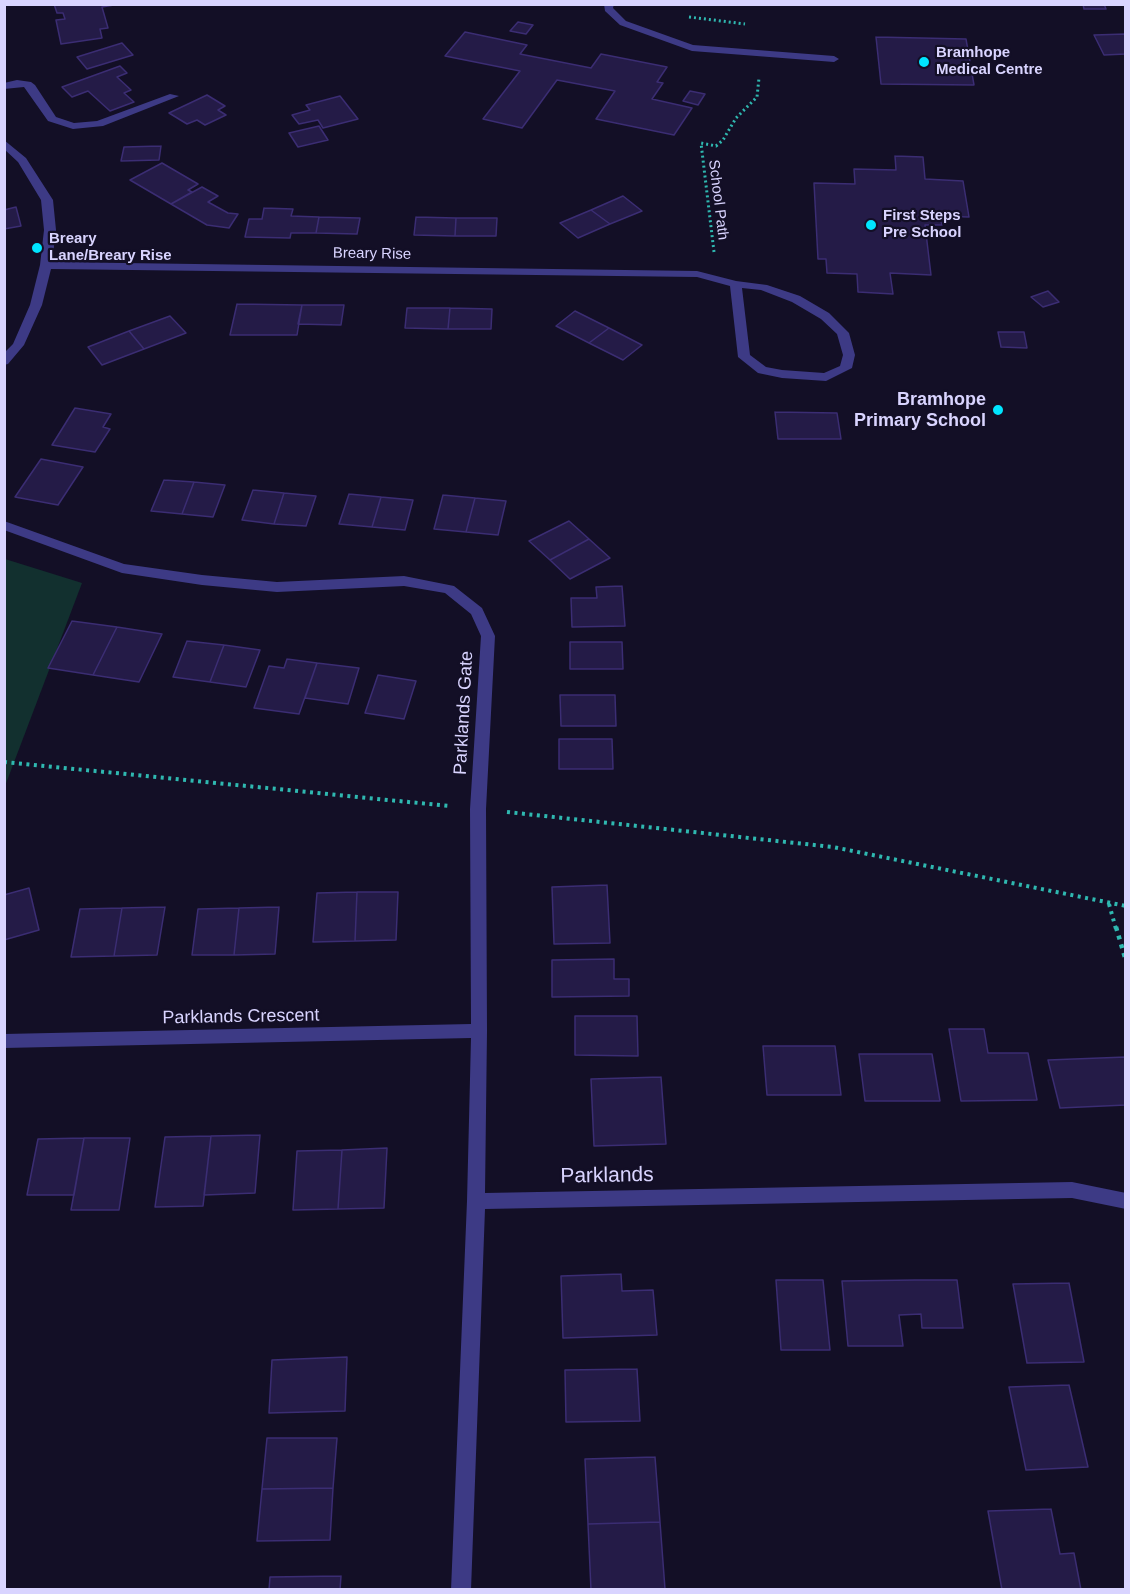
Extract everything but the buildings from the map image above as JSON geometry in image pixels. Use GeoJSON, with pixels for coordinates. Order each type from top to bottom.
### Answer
{"type":"FeatureCollection","features":[{"type":"Feature","properties":{"kind":"street"},"geometry":{"type":"LineString","coordinates":[[609,4],[608,9],[623,23],[692,48],[759,55],[834,59]]}},
{"type":"Feature","properties":{"kind":"street"},"geometry":{"type":"LineString","coordinates":[[4,86],[17,83],[27,84],[32,87],[52,119],[73,126],[99,124],[174,96]]}},
{"type":"Feature","properties":{"kind":"street"},"geometry":{"type":"LineString","coordinates":[[4,143],[22,160],[47,200],[50,230],[46,265],[36,305],[18,345],[4,361]]}},
{"type":"Feature","properties":{"kind":"street","name":"Breary Rise"},"geometry":{"type":"LineString","coordinates":[[46,265],[697,274],[735,284],[764,287],[796,299],[825,316],[843,333],[849,355],[846,368],[826,377],[782,374],[762,370],[744,357],[735,284]]}},
{"type":"Feature","properties":{"kind":"street","name":"Parklands Gate"},"geometry":{"type":"LineString","coordinates":[[4,525],[123,568],[202,580],[277,587],[404,580],[449,589],[477,611],[488,636],[478,809],[479,1031],[476,1202]]}},
{"type":"Feature","properties":{"kind":"street","name":"Parklands Crescent"},"geometry":{"type":"LineString","coordinates":[[4,1041],[479,1031]]}},
{"type":"Feature","properties":{"kind":"street","name":"Parklands"},"geometry":{"type":"LineString","coordinates":[[476,1202],[1072,1190],[1125,1201]]}},
{"type":"Feature","properties":{"kind":"street"},"geometry":{"type":"LineString","coordinates":[[461,1590],[476,1202]]}},
{"type":"Feature","properties":{"kind":"path","name":"School Path"},"geometry":{"type":"LineString","coordinates":[[681,16],[759,25],[757,97],[736,118],[716,146],[701,143],[715,261],[706,261],[708,274],[697,274]]}},
{"type":"Feature","properties":{"kind":"path"},"geometry":{"type":"LineString","coordinates":[[4,762],[832,846],[1125,906]]}},
{"type":"Feature","properties":{"kind":"path"},"geometry":{"type":"LineString","coordinates":[[1109,903],[1125,960]]}},
{"type":"Feature","properties":{"kind":"green space"},"geometry":{"type":"Polygon","coordinates":[[[5,559],[82,583],[5,786],[5,559]]]}},
{"type":"Feature","properties":{"kind":"place","name":"Bramhope Medical Centre"},"geometry":{"type":"Point","coordinates":[924,62]}},
{"type":"Feature","properties":{"kind":"place","name":"First Steps Pre School"},"geometry":{"type":"Point","coordinates":[871,225]}},
{"type":"Feature","properties":{"kind":"place","name":"Breary Lane/Breary Rise"},"geometry":{"type":"Point","coordinates":[37,248]}},
{"type":"Feature","properties":{"kind":"place","name":"Bramhope Primary School"},"geometry":{"type":"Point","coordinates":[998,410]}}]}
